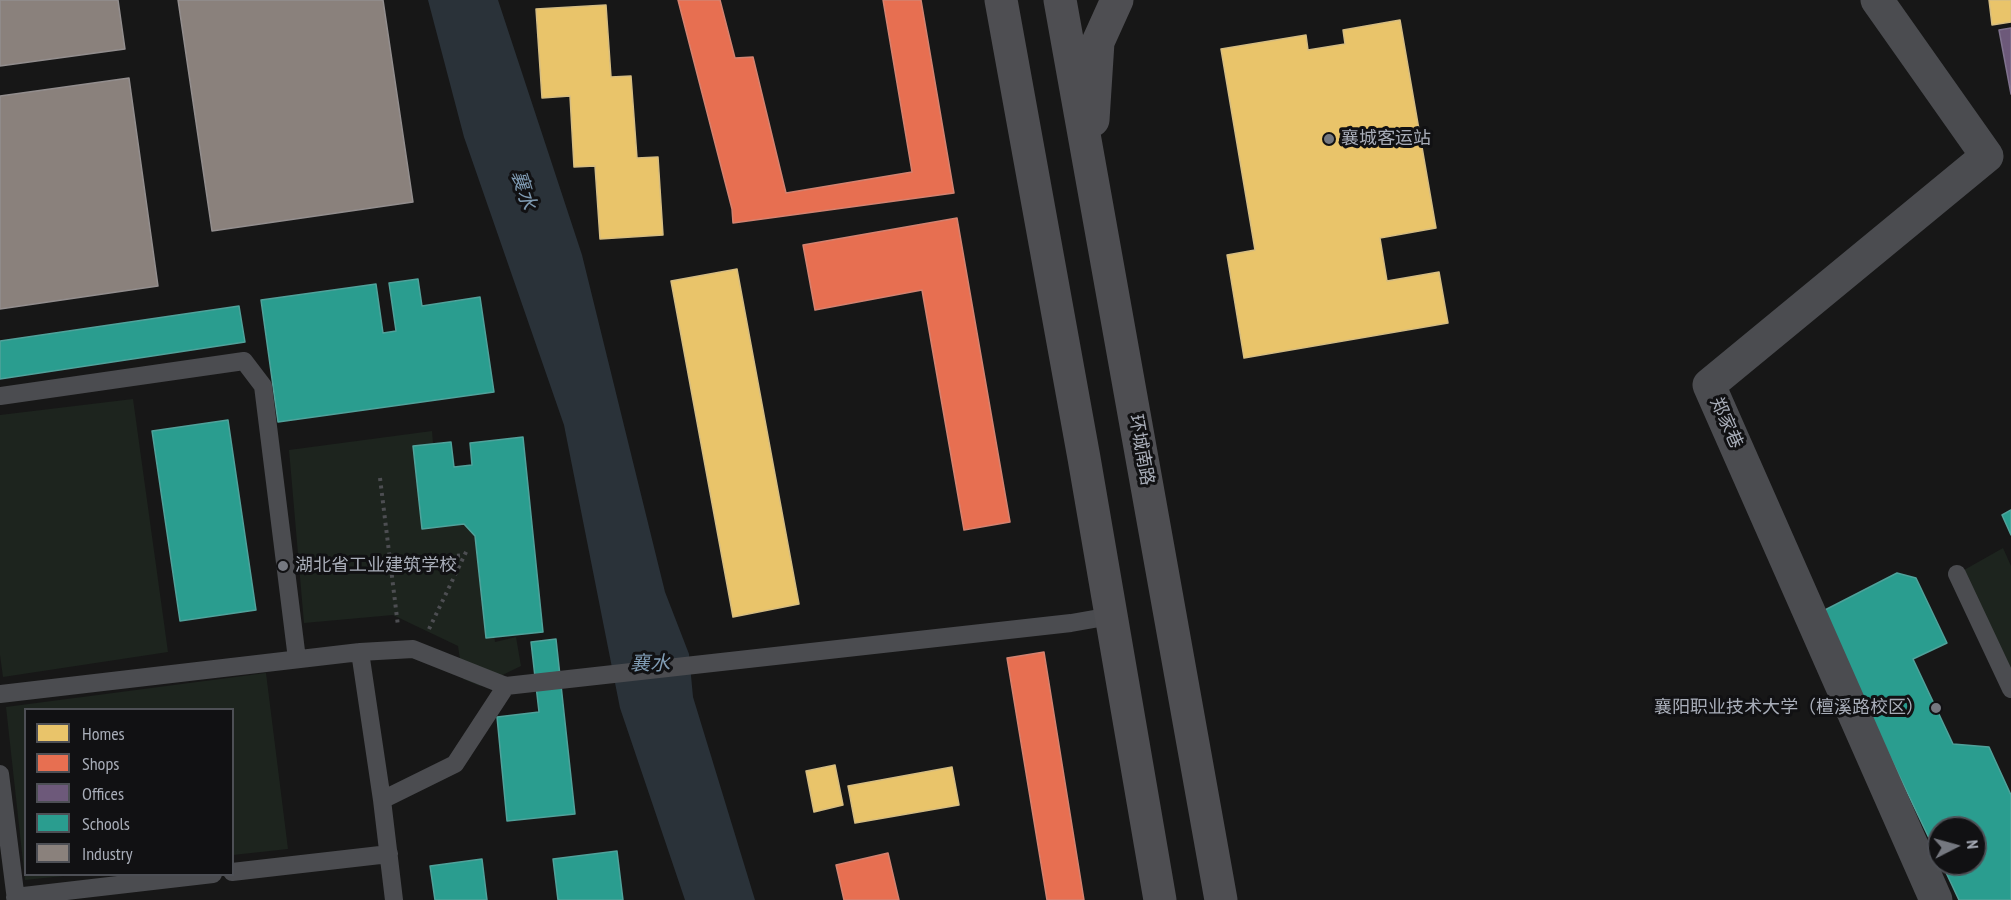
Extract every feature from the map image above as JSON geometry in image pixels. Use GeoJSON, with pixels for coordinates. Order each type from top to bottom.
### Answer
{"type":"FeatureCollection","features":[{"type":"Feature","properties":{"kind":"highway"},"geometry":{"type":"LineString","coordinates":[[1001,0],[1160,900]]}},
{"type":"Feature","properties":{"kind":"highway","name":"环城南路"},"geometry":{"type":"LineString","coordinates":[[1060,0],[1221,900]]}},
{"type":"Feature","properties":{"kind":"highway"},"geometry":{"type":"LineString","coordinates":[[1090,176],[1098,42],[1117,0]]}},
{"type":"Feature","properties":{"kind":"street","name":"郑家巷"},"geometry":{"type":"LineString","coordinates":[[1877,0],[1987,156],[1709,385],[1936,900]]}},
{"type":"Feature","properties":{"kind":"lane"},"geometry":{"type":"LineString","coordinates":[[0,396],[244,361],[263,386],[297,659]]}},
{"type":"Feature","properties":{"kind":"lane"},"geometry":{"type":"LineString","coordinates":[[1957,574],[2011,689]]}},
{"type":"Feature","properties":{"kind":"lane"},"geometry":{"type":"LineString","coordinates":[[0,694],[360,652],[409,651],[506,686],[1071,623],[1111,616]]}},
{"type":"Feature","properties":{"kind":"lane"},"geometry":{"type":"LineString","coordinates":[[360,652],[394,900]]}},
{"type":"Feature","properties":{"kind":"lane"},"geometry":{"type":"LineString","coordinates":[[382,800],[455,764],[506,686]]}},
{"type":"Feature","properties":{"kind":"lane"},"geometry":{"type":"LineString","coordinates":[[0,774],[16,899],[197,876]]}},
{"type":"Feature","properties":{"kind":"lane"},"geometry":{"type":"LineString","coordinates":[[234,872],[389,854]]}},
{"type":"Feature","properties":{"kind":"path"},"geometry":{"type":"LineString","coordinates":[[380,478],[390,564],[409,651]]}},
{"type":"Feature","properties":{"kind":"path"},"geometry":{"type":"LineString","coordinates":[[409,651],[468,548]]}},
{"type":"Feature","properties":{"kind":"path"},"geometry":{"type":"LineString","coordinates":[[390,564],[464,555]]}},
{"type":"Feature","properties":{"kind":"shaded area"},"geometry":{"type":"Polygon","coordinates":[[[133,399],[168,652],[3,677],[0,655],[0,415],[133,399]]]}},
{"type":"Feature","properties":{"kind":"shaded area"},"geometry":{"type":"Polygon","coordinates":[[[432,431],[439,518],[464,515],[483,532],[495,642],[516,637],[521,666],[480,686],[463,679],[458,646],[393,615],[304,623],[289,450],[432,431]]]}},
{"type":"Feature","properties":{"kind":"shaded area"},"geometry":{"type":"Polygon","coordinates":[[[2003,548],[2011,566],[2011,689],[1957,574],[2003,548]]]}},
{"type":"Feature","properties":{"kind":"shaded area"},"geometry":{"type":"Polygon","coordinates":[[[266,673],[288,849],[234,855],[234,708],[24,708],[24,871],[6,707],[266,673]]]}},
{"type":"Feature","properties":{"kind":"shaded area"},"geometry":{"type":"Polygon","coordinates":[[[25,876],[63,876],[25,880],[25,876]]]}},
{"type":"Feature","properties":{"kind":"water","name":"襄水"},"geometry":{"type":"Polygon","coordinates":[[[428,0],[498,0],[582,255],[665,592],[689,654],[693,697],[755,900],[685,900],[620,708],[564,425],[464,137],[428,0]]]}},
{"type":"Feature","properties":{"kind":"building: Homes"},"geometry":{"type":"Polygon","coordinates":[[[1989,0],[2011,0],[2011,22],[1992,25],[1989,0]]]}},
{"type":"Feature","properties":{"kind":"building: Homes"},"geometry":{"type":"Polygon","coordinates":[[[606,5],[611,77],[631,76],[637,158],[658,157],[663,235],[600,239],[595,166],[574,167],[570,96],[542,98],[536,9],[606,5]]]}},
{"type":"Feature","properties":{"kind":"building: Homes","name":"襄城客运站"},"geometry":{"type":"Polygon","coordinates":[[[1400,20],[1436,228],[1380,238],[1387,281],[1439,272],[1448,323],[1244,358],[1227,255],[1255,250],[1221,49],[1306,35],[1308,50],[1345,44],[1343,30],[1400,20]]]}},
{"type":"Feature","properties":{"kind":"building: Homes"},"geometry":{"type":"Polygon","coordinates":[[[737,269],[799,604],[733,617],[671,281],[737,269]]]}},
{"type":"Feature","properties":{"kind":"building: Homes"},"geometry":{"type":"Polygon","coordinates":[[[835,765],[843,805],[814,812],[806,771],[835,765]]]}},
{"type":"Feature","properties":{"kind":"building: Homes"},"geometry":{"type":"Polygon","coordinates":[[[952,767],[959,805],[855,823],[848,786],[952,767]]]}},
{"type":"Feature","properties":{"kind":"building: Shops"},"geometry":{"type":"Polygon","coordinates":[[[678,0],[720,0],[735,58],[753,57],[786,193],[912,172],[883,0],[921,0],[954,193],[733,223],[732,209],[678,0]]]}},
{"type":"Feature","properties":{"kind":"building: Shops"},"geometry":{"type":"Polygon","coordinates":[[[957,218],[1010,522],[964,530],[922,290],[815,310],[803,245],[957,218]]]}},
{"type":"Feature","properties":{"kind":"building: Shops"},"geometry":{"type":"Polygon","coordinates":[[[1044,652],[1084,900],[1047,900],[1007,658],[1044,652]]]}},
{"type":"Feature","properties":{"kind":"building: Shops"},"geometry":{"type":"Polygon","coordinates":[[[888,853],[899,900],[844,900],[836,865],[888,853]]]}},
{"type":"Feature","properties":{"kind":"building: Offices"},"geometry":{"type":"Polygon","coordinates":[[[2011,28],[2011,94],[1999,30],[2011,28]]]}},
{"type":"Feature","properties":{"kind":"building: Schools"},"geometry":{"type":"Polygon","coordinates":[[[418,279],[422,306],[480,297],[494,392],[278,422],[261,300],[376,284],[383,333],[396,331],[389,283],[418,279]]]}},
{"type":"Feature","properties":{"kind":"building: Schools"},"geometry":{"type":"Polygon","coordinates":[[[239,306],[245,342],[0,379],[0,341],[239,306]]]}},
{"type":"Feature","properties":{"kind":"building: Schools"},"geometry":{"type":"Polygon","coordinates":[[[228,420],[256,610],[180,621],[152,431],[228,420]]]}},
{"type":"Feature","properties":{"kind":"building: Schools"},"geometry":{"type":"Polygon","coordinates":[[[523,437],[543,632],[486,638],[475,536],[464,524],[422,529],[413,446],[451,442],[454,467],[472,465],[470,443],[523,437]]]}},
{"type":"Feature","properties":{"kind":"building: Schools"},"geometry":{"type":"Polygon","coordinates":[[[2011,510],[2011,535],[2002,515],[2011,510]]]}},
{"type":"Feature","properties":{"kind":"building: Schools"},"geometry":{"type":"Polygon","coordinates":[[[1897,573],[1916,578],[1947,643],[1913,659],[1953,744],[1989,747],[2011,795],[2011,900],[1959,900],[1948,876],[1987,876],[1987,816],[1927,816],[1927,834],[1821,612],[1897,573]]]}},
{"type":"Feature","properties":{"kind":"building: Schools"},"geometry":{"type":"Polygon","coordinates":[[[556,639],[575,814],[507,821],[497,717],[539,712],[531,642],[556,639]]]}},
{"type":"Feature","properties":{"kind":"building: Schools"},"geometry":{"type":"Polygon","coordinates":[[[617,851],[623,900],[558,900],[553,859],[617,851]]]}},
{"type":"Feature","properties":{"kind":"building: Schools"},"geometry":{"type":"Polygon","coordinates":[[[482,859],[487,900],[435,900],[430,866],[482,859]]]}},
{"type":"Feature","properties":{"kind":"building: Industry"},"geometry":{"type":"Polygon","coordinates":[[[0,0],[118,0],[125,49],[0,66],[0,0]]]}},
{"type":"Feature","properties":{"kind":"building: Industry"},"geometry":{"type":"Polygon","coordinates":[[[178,0],[383,0],[413,202],[212,231],[178,0]]]}},
{"type":"Feature","properties":{"kind":"building: Industry"},"geometry":{"type":"Polygon","coordinates":[[[129,78],[158,286],[0,309],[0,96],[129,78]]]}},
{"type":"Feature","properties":{"kind":"place","name":"襄城客运站"},"geometry":{"type":"Point","coordinates":[1329,139]}},
{"type":"Feature","properties":{"kind":"place","name":"湖北省工业建筑学校"},"geometry":{"type":"Point","coordinates":[283,566]}},
{"type":"Feature","properties":{"kind":"place","name":"襄阳职业技术大学（檀溪路校区）"},"geometry":{"type":"Point","coordinates":[1936,708]}}]}
